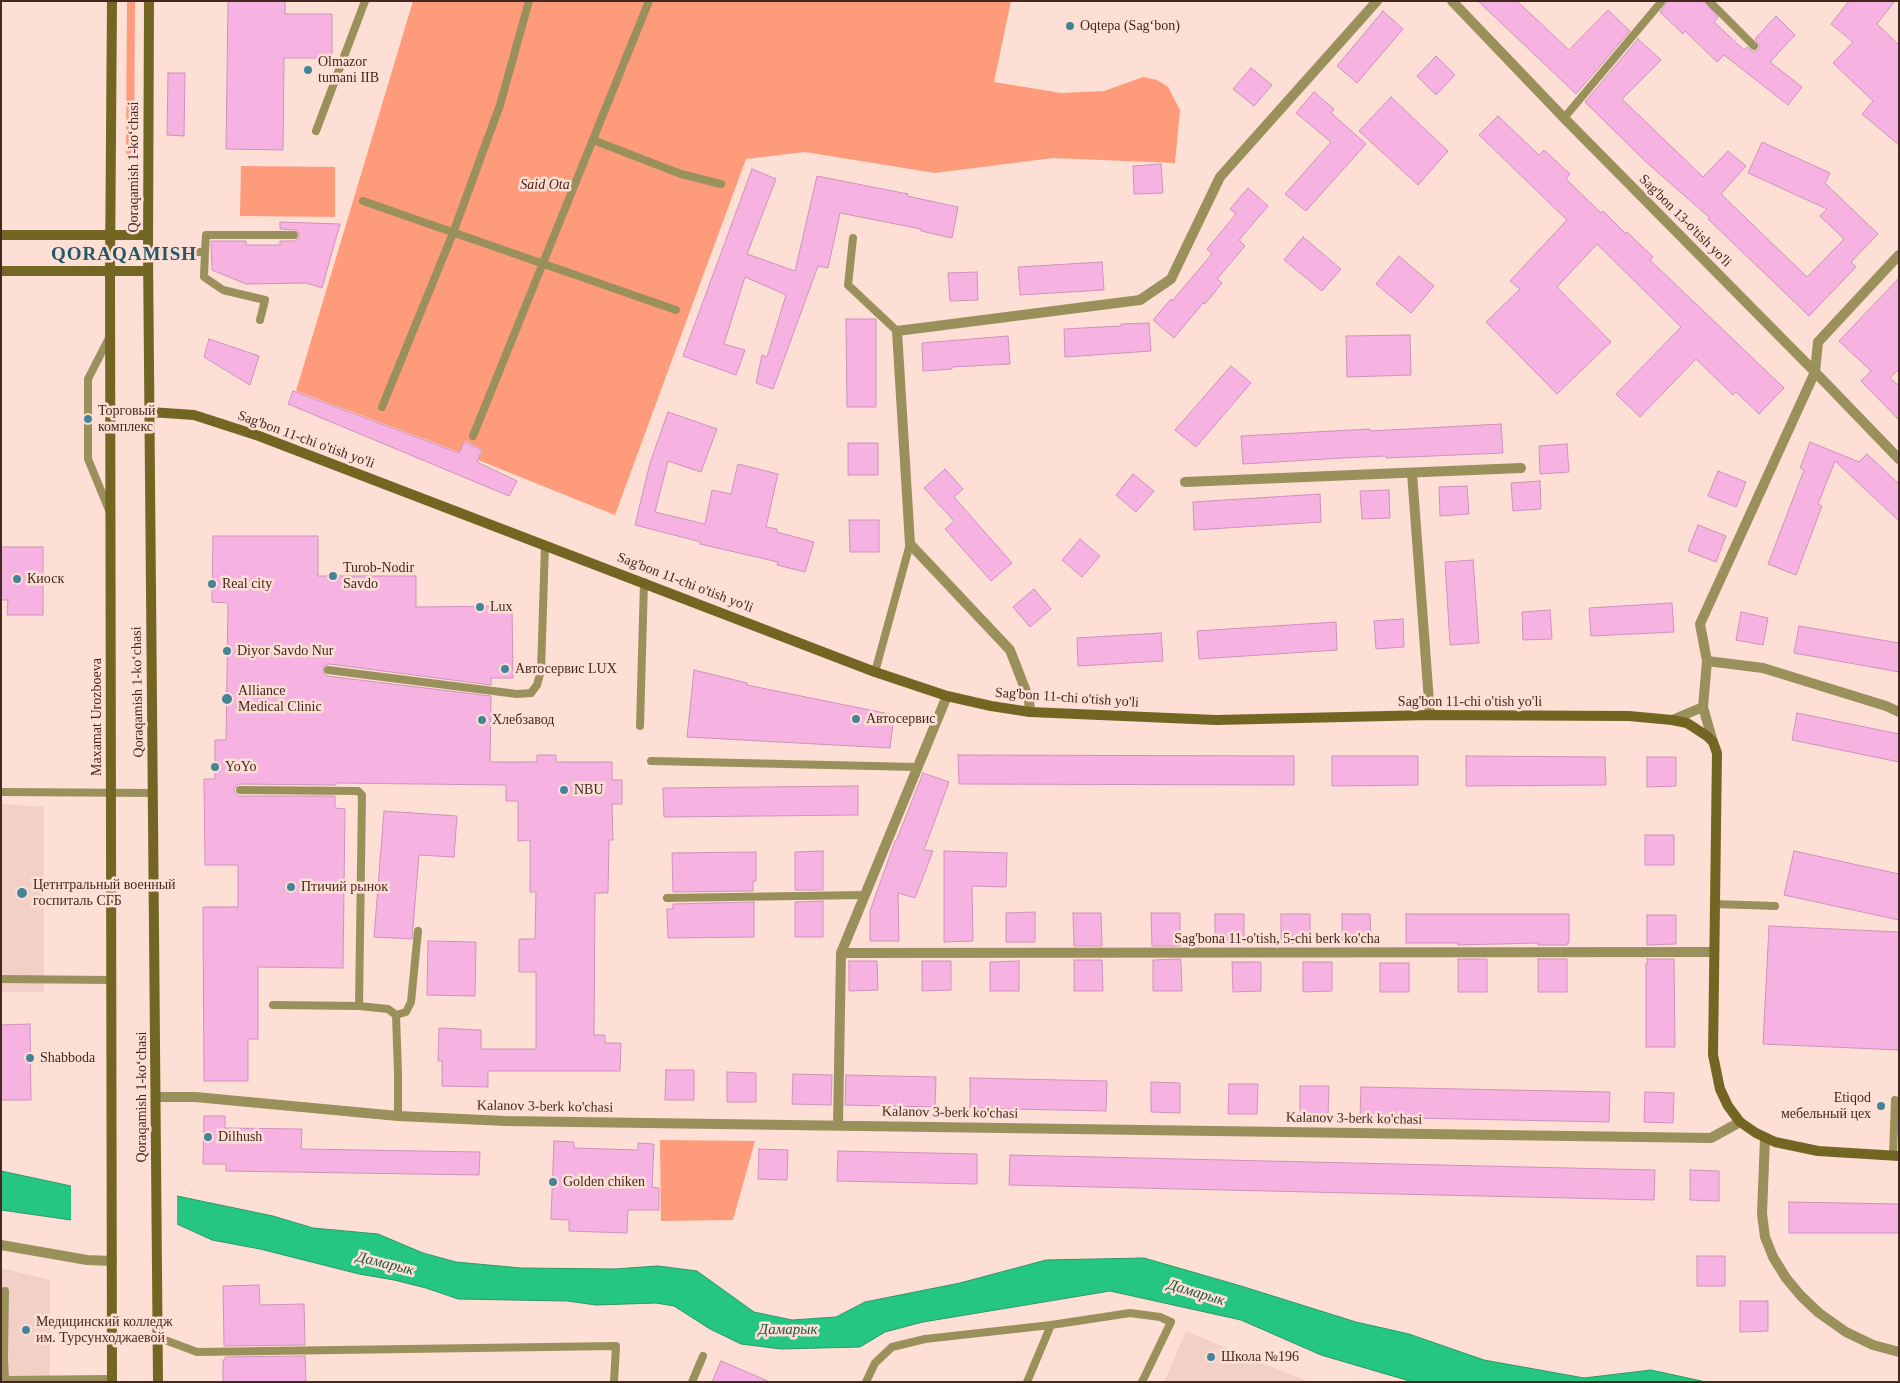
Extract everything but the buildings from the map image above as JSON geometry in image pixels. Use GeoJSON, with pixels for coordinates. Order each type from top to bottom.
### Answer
{"type":"FeatureCollection","features":[{"type":"Feature","properties":{"kind":"main road","name":"Qoraqamish 1-koʻchasi"},"geometry":{"type":"LineString","coordinates":[[110,271],[112,1]]}},
{"type":"Feature","properties":{"kind":"main road","name":"Qoraqamish 1-koʻchasi"},"geometry":{"type":"LineString","coordinates":[[149,1],[148,271],[158,1382]]}},
{"type":"Feature","properties":{"kind":"main road"},"geometry":{"type":"LineString","coordinates":[[1,235],[148,235]]}},
{"type":"Feature","properties":{"kind":"main road"},"geometry":{"type":"LineString","coordinates":[[1,270],[148,271]]}},
{"type":"Feature","properties":{"kind":"main road","name":"Maxamat Urozboeva"},"geometry":{"type":"LineString","coordinates":[[110,271],[112,1256]]}},
{"type":"Feature","properties":{"kind":"main road","name":"Sag'bon 11-chi o'tish yo'li"},"geometry":{"type":"LineString","coordinates":[[150,412],[194,415],[259,436],[876,672],[947,696],[991,706],[1030,712],[1216,720],[1430,715],[1629,716],[1672,720],[1694,727],[1713,742]]}},
{"type":"Feature","properties":{"kind":"main road"},"geometry":{"type":"LineString","coordinates":[[1713,742],[1717,753],[1714,1055],[1720,1089],[1728,1106],[1740,1122],[1765,1138],[1789,1146],[1818,1151],[1896,1156]]}},
{"type":"Feature","properties":{"kind":"main road"},"geometry":{"type":"LineString","coordinates":[[112,1256],[112,1380]]}},
{"type":"Feature","properties":{"kind":"street"},"geometry":{"type":"LineString","coordinates":[[1030,712],[1029,699],[1010,650],[910,544],[898,331],[1140,300],[1171,278],[1220,177],[1378,1]]}},
{"type":"Feature","properties":{"kind":"street","name":"Sag'bon 13-o'tish yo'li"},"geometry":{"type":"LineString","coordinates":[[1452,1],[1564,118],[1899,459]]}},
{"type":"Feature","properties":{"kind":"street"},"geometry":{"type":"LineString","coordinates":[[1713,742],[1703,707],[1707,661],[1700,624],[1815,372],[1818,342],[1899,256]]}},
{"type":"Feature","properties":{"kind":"street"},"geometry":{"type":"LineString","coordinates":[[1184,482],[1521,468]]}},
{"type":"Feature","properties":{"kind":"street"},"geometry":{"type":"LineString","coordinates":[[1412,473],[1430,715]]}},
{"type":"Feature","properties":{"kind":"street"},"geometry":{"type":"LineString","coordinates":[[1707,661],[1763,668],[1886,706],[1899,712]]}},
{"type":"Feature","properties":{"kind":"street"},"geometry":{"type":"LineString","coordinates":[[838,1125],[841,953],[947,696]]}},
{"type":"Feature","properties":{"kind":"street"},"geometry":{"type":"LineString","coordinates":[[1672,720],[1703,707]]}},
{"type":"Feature","properties":{"kind":"street","name":"Sag'bona 11-o'tish, 5-chi berk ko'cha"},"geometry":{"type":"LineString","coordinates":[[841,953],[1714,952]]}},
{"type":"Feature","properties":{"kind":"street","name":"Kalanov 3-berk ko'chasi"},"geometry":{"type":"LineString","coordinates":[[156,1097],[194,1097],[398,1116],[506,1121],[1711,1138],[1740,1122]]}},
{"type":"Feature","properties":{"kind":"street"},"geometry":{"type":"LineString","coordinates":[[1765,1138],[1762,1214],[1765,1237],[1773,1257],[1786,1278],[1819,1313],[1846,1332],[1873,1346],[1899,1352]]}},
{"type":"Feature","properties":{"kind":"street"},"geometry":{"type":"LineString","coordinates":[[1,1245],[87,1260],[112,1256]]}},
{"type":"Feature","properties":{"kind":"lane"},"geometry":{"type":"LineString","coordinates":[[316,131],[365,1]]}},
{"type":"Feature","properties":{"kind":"lane"},"geometry":{"type":"LineString","coordinates":[[382,407],[453,233],[500,105],[529,1]]}},
{"type":"Feature","properties":{"kind":"lane"},"geometry":{"type":"LineString","coordinates":[[473,436],[649,1]]}},
{"type":"Feature","properties":{"kind":"lane"},"geometry":{"type":"LineString","coordinates":[[1564,118],[1662,1]]}},
{"type":"Feature","properties":{"kind":"lane"},"geometry":{"type":"LineString","coordinates":[[1709,1],[1754,46]]}},
{"type":"Feature","properties":{"kind":"lane"},"geometry":{"type":"LineString","coordinates":[[593,140],[681,174],[721,184]]}},
{"type":"Feature","properties":{"kind":"lane"},"geometry":{"type":"LineString","coordinates":[[363,202],[676,310]]}},
{"type":"Feature","properties":{"kind":"lane"},"geometry":{"type":"LineString","coordinates":[[260,320],[265,300],[223,290],[204,277],[206,235],[294,235]]}},
{"type":"Feature","properties":{"kind":"lane"},"geometry":{"type":"LineString","coordinates":[[853,238],[848,286],[898,331]]}},
{"type":"Feature","properties":{"kind":"lane"},"geometry":{"type":"LineString","coordinates":[[148,252],[205,252]]}},
{"type":"Feature","properties":{"kind":"lane"},"geometry":{"type":"LineString","coordinates":[[110,336],[88,379],[88,459],[110,513]]}},
{"type":"Feature","properties":{"kind":"lane"},"geometry":{"type":"LineString","coordinates":[[876,672],[910,544]]}},
{"type":"Feature","properties":{"kind":"lane"},"geometry":{"type":"LineString","coordinates":[[328,670],[517,694],[531,693],[537,685],[541,671],[545,545]]}},
{"type":"Feature","properties":{"kind":"lane"},"geometry":{"type":"LineString","coordinates":[[640,726],[644,582]]}},
{"type":"Feature","properties":{"kind":"lane"},"geometry":{"type":"LineString","coordinates":[[651,761],[918,767]]}},
{"type":"Feature","properties":{"kind":"lane"},"geometry":{"type":"LineString","coordinates":[[240,790],[358,791],[362,795],[360,1006]]}},
{"type":"Feature","properties":{"kind":"lane"},"geometry":{"type":"LineString","coordinates":[[1,792],[153,793]]}},
{"type":"Feature","properties":{"kind":"lane"},"geometry":{"type":"LineString","coordinates":[[668,898],[864,895]]}},
{"type":"Feature","properties":{"kind":"lane"},"geometry":{"type":"LineString","coordinates":[[1714,904],[1775,906]]}},
{"type":"Feature","properties":{"kind":"lane"},"geometry":{"type":"LineString","coordinates":[[396,1015],[406,1012],[411,1002],[418,931]]}},
{"type":"Feature","properties":{"kind":"lane"},"geometry":{"type":"LineString","coordinates":[[1,979],[111,980]]}},
{"type":"Feature","properties":{"kind":"lane"},"geometry":{"type":"LineString","coordinates":[[273,1005],[360,1006],[388,1009],[396,1015]]}},
{"type":"Feature","properties":{"kind":"lane"},"geometry":{"type":"LineString","coordinates":[[396,1015],[398,1116]]}},
{"type":"Feature","properties":{"kind":"lane"},"geometry":{"type":"LineString","coordinates":[[1895,1100],[1896,1156]]}},
{"type":"Feature","properties":{"kind":"lane"},"geometry":{"type":"LineString","coordinates":[[5,1291],[3,1358],[5,1380],[112,1380]]}},
{"type":"Feature","properties":{"kind":"lane"},"geometry":{"type":"LineString","coordinates":[[866,1382],[875,1363],[892,1347],[925,1339],[1130,1314],[1160,1317],[1171,1322],[1142,1382]]}},
{"type":"Feature","properties":{"kind":"lane"},"geometry":{"type":"LineString","coordinates":[[1027,1382],[1051,1325]]}},
{"type":"Feature","properties":{"kind":"lane"},"geometry":{"type":"LineString","coordinates":[[158,1337],[197,1352],[616,1346],[614,1382]]}},
{"type":"Feature","properties":{"kind":"lane"},"geometry":{"type":"LineString","coordinates":[[692,1382],[703,1356]]}},
{"type":"Feature","properties":{"kind":"shaded area","name":"Цетнтральный военный госпиталь СГБ"},"geometry":{"type":"Polygon","coordinates":[[[1,804],[44,807],[44,992],[1,992],[1,804]]]}},
{"type":"Feature","properties":{"kind":"shaded area","name":"Медицинский колледж им. Турсунходжаевой"},"geometry":{"type":"Polygon","coordinates":[[[1,1268],[50,1280],[50,1382],[1,1382],[1,1268]]]}},
{"type":"Feature","properties":{"kind":"shaded area","name":"Школа №196"},"geometry":{"type":"Polygon","coordinates":[[[1186,1331],[1309,1382],[1164,1382],[1186,1331]]]}},
{"type":"Feature","properties":{"kind":"green space"},"geometry":{"type":"Polygon","coordinates":[[[127,1],[135,1],[134,148],[126,160],[127,1]]]}},
{"type":"Feature","properties":{"kind":"green space","name":"Said Ota"},"geometry":{"type":"Polygon","coordinates":[[[413,1],[1011,1],[994,82],[1061,93],[1104,91],[1143,77],[1157,80],[1168,87],[1180,110],[1175,163],[1053,158],[935,173],[805,152],[746,159],[615,515],[478,460],[483,450],[465,441],[459,452],[296,391],[413,1]]]}},
{"type":"Feature","properties":{"kind":"green space"},"geometry":{"type":"Polygon","coordinates":[[[241,166],[335,167],[335,217],[240,216],[241,166]]]}},
{"type":"Feature","properties":{"kind":"green space"},"geometry":{"type":"Polygon","coordinates":[[[660,1140],[755,1141],[733,1220],[661,1221],[660,1140]]]}},
{"type":"Feature","properties":{"kind":"water","name":"Дамарык"},"geometry":{"type":"Polygon","coordinates":[[[1,1171],[71,1186],[177,1196],[273,1216],[313,1228],[378,1234],[423,1253],[456,1262],[521,1268],[614,1269],[658,1266],[697,1271],[754,1312],[792,1320],[836,1317],[865,1302],[960,1283],[1046,1260],[1144,1258],[1356,1322],[1409,1334],[1484,1360],[1584,1378],[1651,1370],[1706,1382],[1413,1382],[1321,1355],[1241,1320],[1110,1291],[923,1322],[885,1332],[860,1347],[781,1349],[741,1344],[710,1329],[674,1306],[656,1303],[596,1305],[567,1301],[458,1299],[394,1280],[359,1274],[260,1249],[212,1240],[177,1224],[71,1220],[1,1210],[1,1171]]]}},
{"type":"Feature","properties":{"kind":"pier"},"geometry":{"type":"Polygon","coordinates":[[[71,1183],[177,1194],[177,1227],[71,1222],[71,1183]]]}},
{"type":"Feature","properties":{"kind":"place","name":"Oqtepa (Sagʻbon)"},"geometry":{"type":"Point","coordinates":[1070,26]}},
{"type":"Feature","properties":{"kind":"place","name":"Olmazor tumani IIB"},"geometry":{"type":"Point","coordinates":[308,70]}},
{"type":"Feature","properties":{"kind":"place","name":"Торговый комплекс"},"geometry":{"type":"Point","coordinates":[88,419]}},
{"type":"Feature","properties":{"kind":"place","name":"Turob-Nodir Savdo"},"geometry":{"type":"Point","coordinates":[333,576]}},
{"type":"Feature","properties":{"kind":"place","name":"Киоск"},"geometry":{"type":"Point","coordinates":[17,579]}},
{"type":"Feature","properties":{"kind":"place","name":"Real city"},"geometry":{"type":"Point","coordinates":[212,584]}},
{"type":"Feature","properties":{"kind":"place","name":"Lux"},"geometry":{"type":"Point","coordinates":[480,607]}},
{"type":"Feature","properties":{"kind":"place","name":"Diyor Savdo Nur"},"geometry":{"type":"Point","coordinates":[227,651]}},
{"type":"Feature","properties":{"kind":"place","name":"Автосервис LUX"},"geometry":{"type":"Point","coordinates":[505,669]}},
{"type":"Feature","properties":{"kind":"place","name":"Alliance Medical Clinic"},"geometry":{"type":"Point","coordinates":[227,699]}},
{"type":"Feature","properties":{"kind":"place","name":"Автосервис"},"geometry":{"type":"Point","coordinates":[856,719]}},
{"type":"Feature","properties":{"kind":"place","name":"Хлебзавод"},"geometry":{"type":"Point","coordinates":[482,720]}},
{"type":"Feature","properties":{"kind":"place","name":"YoYo"},"geometry":{"type":"Point","coordinates":[215,767]}},
{"type":"Feature","properties":{"kind":"place","name":"NBU"},"geometry":{"type":"Point","coordinates":[564,790]}},
{"type":"Feature","properties":{"kind":"place","name":"Птичий рынок"},"geometry":{"type":"Point","coordinates":[291,887]}},
{"type":"Feature","properties":{"kind":"place","name":"Цетнтральный военный госпиталь СГБ"},"geometry":{"type":"Point","coordinates":[22,893]}},
{"type":"Feature","properties":{"kind":"place","name":"Shabboda"},"geometry":{"type":"Point","coordinates":[30,1058]}},
{"type":"Feature","properties":{"kind":"place","name":"Etiqod мебельный цех"},"geometry":{"type":"Point","coordinates":[1881,1106]}},
{"type":"Feature","properties":{"kind":"place","name":"Dilhush"},"geometry":{"type":"Point","coordinates":[208,1137]}},
{"type":"Feature","properties":{"kind":"place","name":"Golden chiken"},"geometry":{"type":"Point","coordinates":[553,1182]}},
{"type":"Feature","properties":{"kind":"place","name":"Медицинский колледж им. Турсунходжаевой"},"geometry":{"type":"Point","coordinates":[26,1330]}},
{"type":"Feature","properties":{"kind":"place","name":"Школа №196"},"geometry":{"type":"Point","coordinates":[1211,1357]}},
{"type":"Feature","properties":{"kind":"district","name":"QORAQAMISH"},"geometry":{"type":"Point","coordinates":[124,255]}}]}
